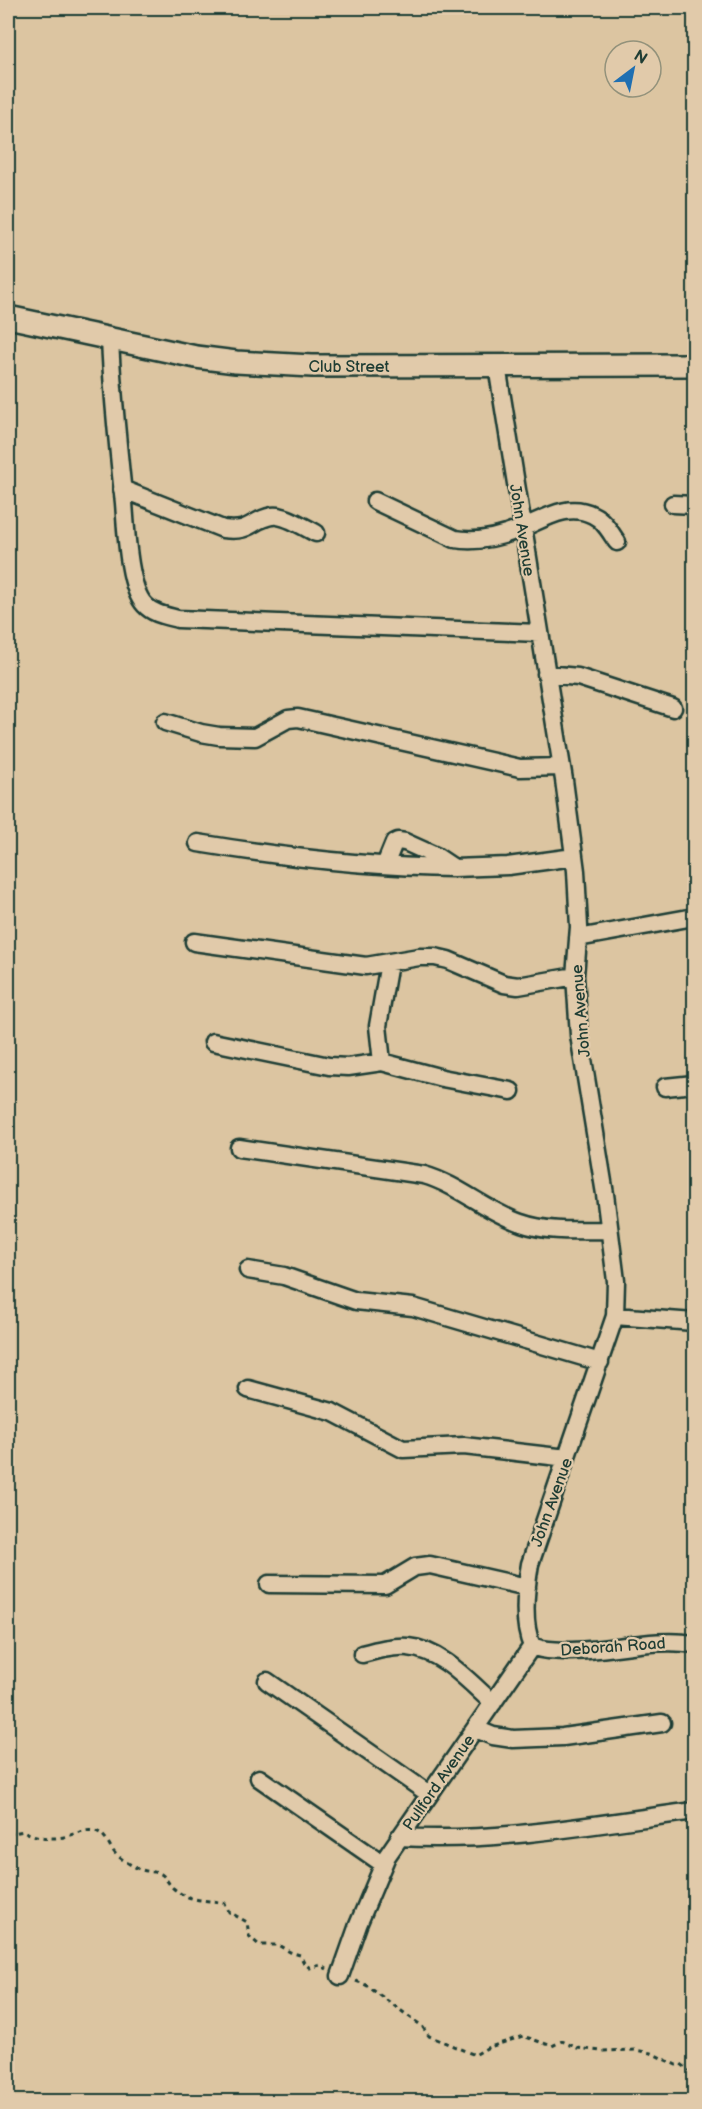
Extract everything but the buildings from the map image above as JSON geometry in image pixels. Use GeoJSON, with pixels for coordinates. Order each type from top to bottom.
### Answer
{"type":"FeatureCollection","features":[{"type":"Feature","properties":{"kind":"main road","name":"Club Street"},"geometry":{"type":"LineString","coordinates":[[8,317],[196,357],[246,363],[312,366],[694,365]]}},
{"type":"Feature","properties":{"kind":"street"},"geometry":{"type":"LineString","coordinates":[[110,338],[112,399],[122,489],[135,587],[144,605],[159,614],[189,619],[539,633]]}},
{"type":"Feature","properties":{"kind":"street","name":"John Avenue"},"geometry":{"type":"LineString","coordinates":[[497,366],[574,857],[578,907],[575,976],[579,1035],[617,1294],[615,1316],[534,1549],[526,1587],[528,1627],[532,1646]]}},
{"type":"Feature","properties":{"kind":"street"},"geometry":{"type":"LineString","coordinates":[[122,489],[223,529],[236,531],[244,529],[274,516],[285,518],[315,533]]}},
{"type":"Feature","properties":{"kind":"street"},"geometry":{"type":"LineString","coordinates":[[375,501],[455,539],[467,541],[490,539],[523,528],[545,517],[559,513],[583,512],[593,515],[602,522],[617,542]]}},
{"type":"Feature","properties":{"kind":"street"},"geometry":{"type":"LineString","coordinates":[[673,504],[694,505]]}},
{"type":"Feature","properties":{"kind":"street"},"geometry":{"type":"LineString","coordinates":[[546,674],[578,677],[673,708]]}},
{"type":"Feature","properties":{"kind":"street"},"geometry":{"type":"LineString","coordinates":[[165,722],[201,733],[255,737],[288,719],[298,718],[520,768],[561,767]]}},
{"type":"Feature","properties":{"kind":"street"},"geometry":{"type":"LineString","coordinates":[[385,865],[394,843],[398,841],[436,856],[453,868]]}},
{"type":"Feature","properties":{"kind":"street"},"geometry":{"type":"LineString","coordinates":[[198,843],[261,854],[385,865],[453,868],[508,866],[574,857]]}},
{"type":"Feature","properties":{"kind":"street"},"geometry":{"type":"LineString","coordinates":[[578,938],[694,917]]}},
{"type":"Feature","properties":{"kind":"street"},"geometry":{"type":"LineString","coordinates":[[194,942],[366,966],[419,957],[435,957],[448,960],[504,984],[518,986],[575,976]]}},
{"type":"Feature","properties":{"kind":"street"},"geometry":{"type":"LineString","coordinates":[[382,1062],[378,1026],[389,963]]}},
{"type":"Feature","properties":{"kind":"street"},"geometry":{"type":"LineString","coordinates":[[213,1042],[329,1066],[348,1067],[382,1062],[442,1078],[511,1091]]}},
{"type":"Feature","properties":{"kind":"street"},"geometry":{"type":"LineString","coordinates":[[665,1087],[694,1084]]}},
{"type":"Feature","properties":{"kind":"street"},"geometry":{"type":"LineString","coordinates":[[239,1148],[424,1175],[439,1180],[504,1216],[531,1226],[547,1229],[609,1230]]}},
{"type":"Feature","properties":{"kind":"street"},"geometry":{"type":"LineString","coordinates":[[248,1270],[284,1276],[356,1301],[413,1306],[600,1362]]}},
{"type":"Feature","properties":{"kind":"street"},"geometry":{"type":"LineString","coordinates":[[615,1316],[694,1322]]}},
{"type":"Feature","properties":{"kind":"street"},"geometry":{"type":"LineString","coordinates":[[248,1389],[332,1412],[403,1449],[464,1446],[567,1458]]}},
{"type":"Feature","properties":{"kind":"street"},"geometry":{"type":"LineString","coordinates":[[269,1584],[385,1585],[392,1583],[415,1567],[430,1564],[526,1587]]}},
{"type":"Feature","properties":{"kind":"street","name":"Deborah Road"},"geometry":{"type":"LineString","coordinates":[[532,1646],[544,1650],[576,1651],[673,1642],[694,1644]]}},
{"type":"Feature","properties":{"kind":"street","name":"Pullford Avenue"},"geometry":{"type":"LineString","coordinates":[[340,1976],[382,1864],[532,1646]]}},
{"type":"Feature","properties":{"kind":"street"},"geometry":{"type":"LineString","coordinates":[[362,1654],[402,1647],[416,1648],[430,1653],[494,1703]]}},
{"type":"Feature","properties":{"kind":"street"},"geometry":{"type":"LineString","coordinates":[[267,1682],[429,1794]]}},
{"type":"Feature","properties":{"kind":"street"},"geometry":{"type":"LineString","coordinates":[[476,1729],[493,1736],[513,1739],[563,1737],[662,1723]]}},
{"type":"Feature","properties":{"kind":"street"},"geometry":{"type":"LineString","coordinates":[[259,1778],[382,1864]]}},
{"type":"Feature","properties":{"kind":"street"},"geometry":{"type":"LineString","coordinates":[[399,1837],[465,1839],[517,1835],[694,1811]]}}]}
